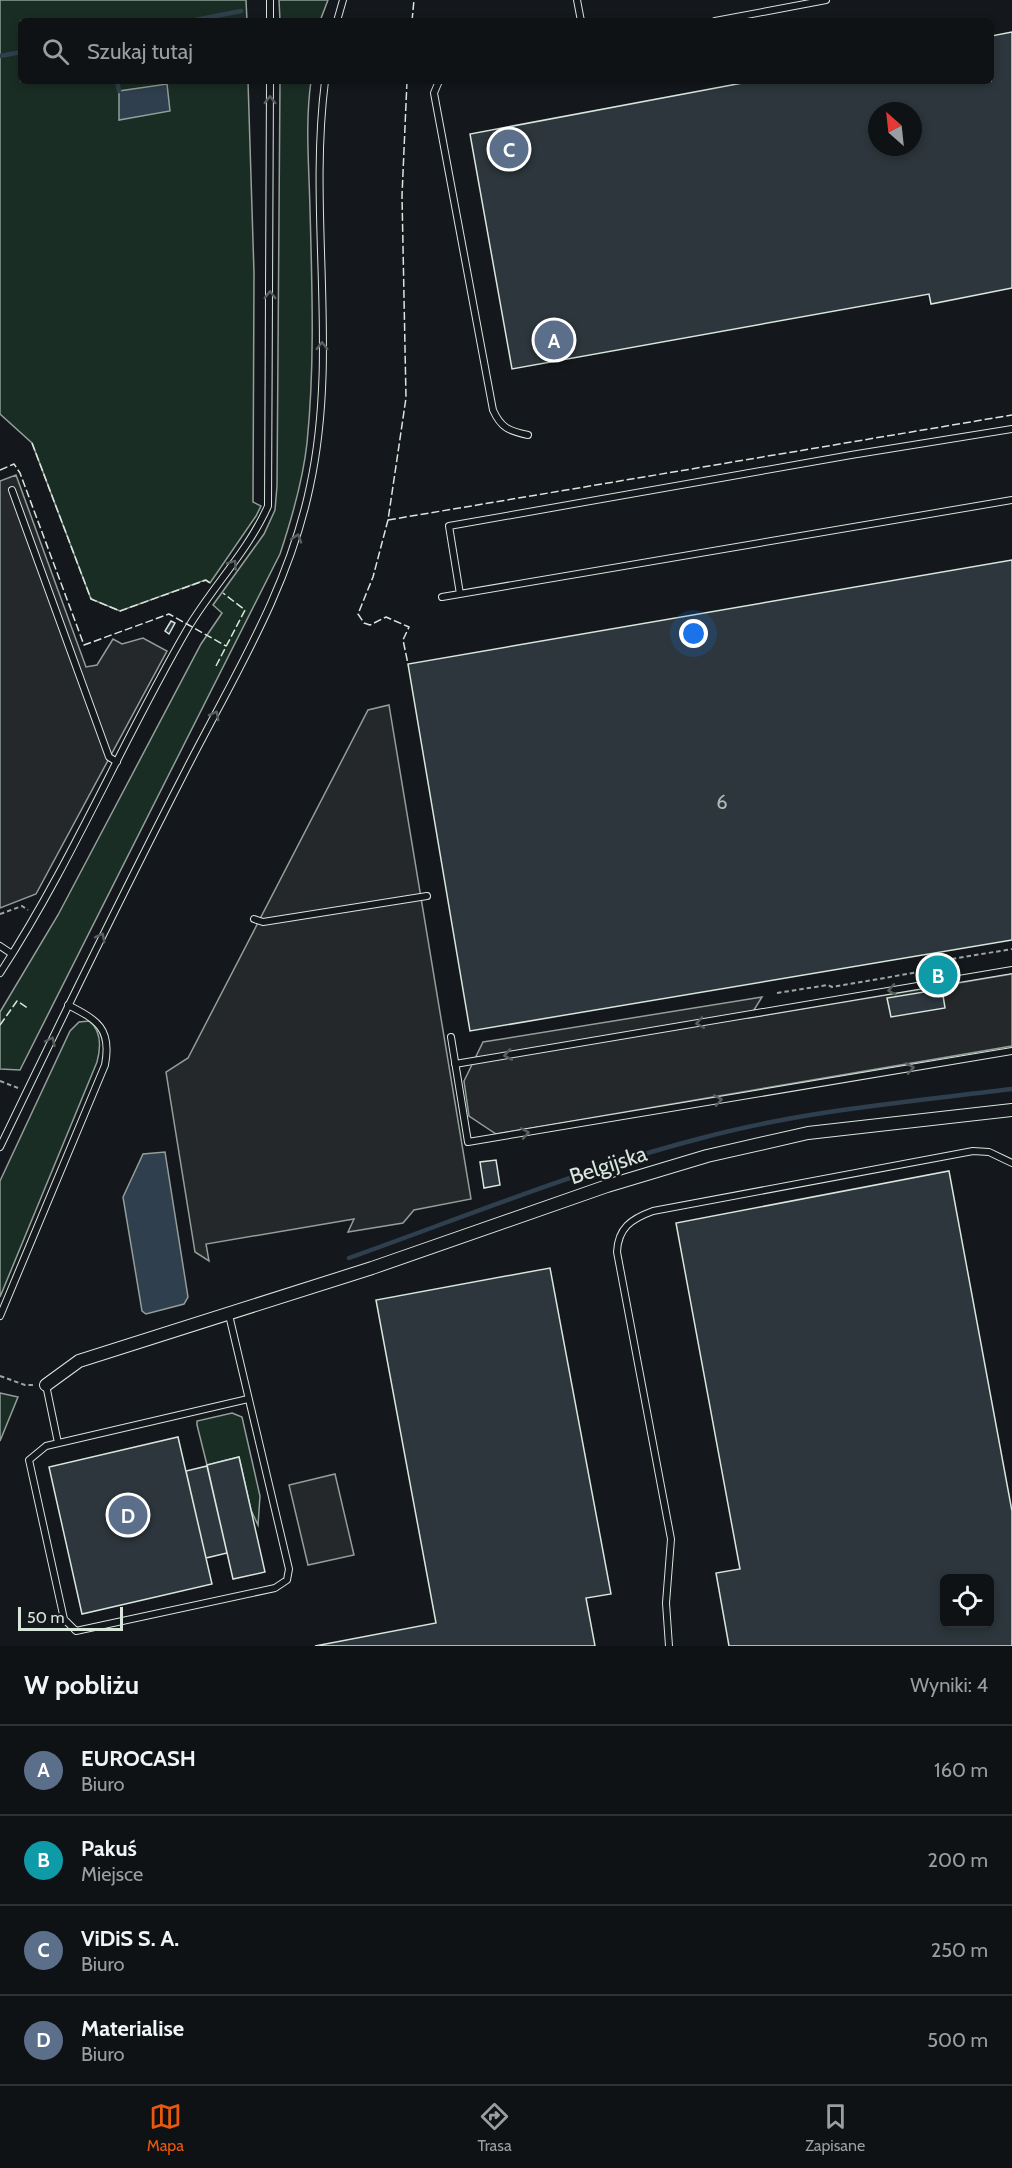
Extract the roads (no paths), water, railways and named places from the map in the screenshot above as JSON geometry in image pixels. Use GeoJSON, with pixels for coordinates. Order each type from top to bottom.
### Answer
{"type":"FeatureCollection","features":[{"type":"Feature","properties":{"kind":"street","name":"Belgijska"},"geometry":{"type":"LineString","coordinates":[[46,1385],[79,1361],[229,1315],[607,1186],[707,1156],[808,1133],[1012,1110]]}},
{"type":"Feature","properties":{"kind":"lane"},"geometry":{"type":"LineString","coordinates":[[270,0],[270,18]]}},
{"type":"Feature","properties":{"kind":"lane"},"geometry":{"type":"LineString","coordinates":[[338,18],[344,0]]}},
{"type":"Feature","properties":{"kind":"lane"},"geometry":{"type":"LineString","coordinates":[[577,0],[580,18]]}},
{"type":"Feature","properties":{"kind":"lane"},"geometry":{"type":"LineString","coordinates":[[731,18],[826,0]]}},
{"type":"Feature","properties":{"kind":"lane"},"geometry":{"type":"LineString","coordinates":[[0,973],[36,915],[189,627],[253,535],[268,506],[270,84]]}},
{"type":"Feature","properties":{"kind":"lane"},"geometry":{"type":"LineString","coordinates":[[0,1147],[68,1005],[267,613],[301,523],[315,463],[322,395],[321,168],[326,84]]}},
{"type":"Feature","properties":{"kind":"lane"},"geometry":{"type":"LineString","coordinates":[[438,84],[434,93],[493,410],[501,426],[511,432],[528,435]]}},
{"type":"Feature","properties":{"kind":"lane"},"geometry":{"type":"LineString","coordinates":[[460,594],[449,526],[851,454],[1012,429]]}},
{"type":"Feature","properties":{"kind":"lane"},"geometry":{"type":"LineString","coordinates":[[12,490],[109,757],[117,762]]}},
{"type":"Feature","properties":{"kind":"lane"},"geometry":{"type":"LineString","coordinates":[[442,597],[1012,500]]}},
{"type":"Feature","properties":{"kind":"lane"},"geometry":{"type":"LineString","coordinates":[[254,919],[263,922],[427,896]]}},
{"type":"Feature","properties":{"kind":"lane"},"geometry":{"type":"LineString","coordinates":[[0,946],[12,954]]}},
{"type":"Feature","properties":{"kind":"lane"},"geometry":{"type":"LineString","coordinates":[[455,1064],[1012,970]]}},
{"type":"Feature","properties":{"kind":"lane"},"geometry":{"type":"LineString","coordinates":[[0,1316],[105,1065],[108,1052],[102,1027],[92,1018],[68,1005]]}},
{"type":"Feature","properties":{"kind":"lane"},"geometry":{"type":"LineString","coordinates":[[451,1037],[468,1142],[1012,1051]]}},
{"type":"Feature","properties":{"kind":"lane"},"geometry":{"type":"LineString","coordinates":[[669,1646],[666,1603],[671,1539],[617,1252],[618,1241],[627,1224],[653,1211],[973,1151],[989,1152],[1012,1162]]}},
{"type":"Feature","properties":{"kind":"lane"},"geometry":{"type":"LineString","coordinates":[[229,1315],[289,1569],[287,1580],[275,1588],[76,1630],[64,1619],[29,1460],[46,1446],[248,1399]]}},
{"type":"Feature","properties":{"kind":"lane"},"geometry":{"type":"LineString","coordinates":[[46,1385],[58,1443]]}},
{"type":"Feature","properties":{"kind":"water"},"geometry":{"type":"Polygon","coordinates":[[[167,84],[170,111],[119,120],[119,91],[167,84]]]}},
{"type":"Feature","properties":{"kind":"water"},"geometry":{"type":"Polygon","coordinates":[[[165,1152],[188,1297],[184,1304],[146,1314],[142,1311],[123,1197],[143,1154],[165,1152]]]}},
{"type":"Feature","properties":{"kind":"waterway"},"geometry":{"type":"LineString","coordinates":[[205,18],[241,11]]}},
{"type":"Feature","properties":{"kind":"waterway"},"geometry":{"type":"LineString","coordinates":[[0,56],[18,53]]}},
{"type":"Feature","properties":{"kind":"waterway"},"geometry":{"type":"LineString","coordinates":[[118,84],[119,91]]}},
{"type":"Feature","properties":{"kind":"waterway"},"geometry":{"type":"LineString","coordinates":[[349,1258],[566,1179],[654,1151],[736,1129],[814,1114],[1012,1089]]}},
{"type":"Feature","properties":{"kind":"place","name":"ViDiS S. A."},"geometry":{"type":"Point","coordinates":[509,149]}},
{"type":"Feature","properties":{"kind":"place","name":"EUROCASH"},"geometry":{"type":"Point","coordinates":[554,340]}},
{"type":"Feature","properties":{"kind":"place","name":"Pakuś"},"geometry":{"type":"Point","coordinates":[938,975]}},
{"type":"Feature","properties":{"kind":"place","name":"Materialise"},"geometry":{"type":"Point","coordinates":[128,1515]}}]}
